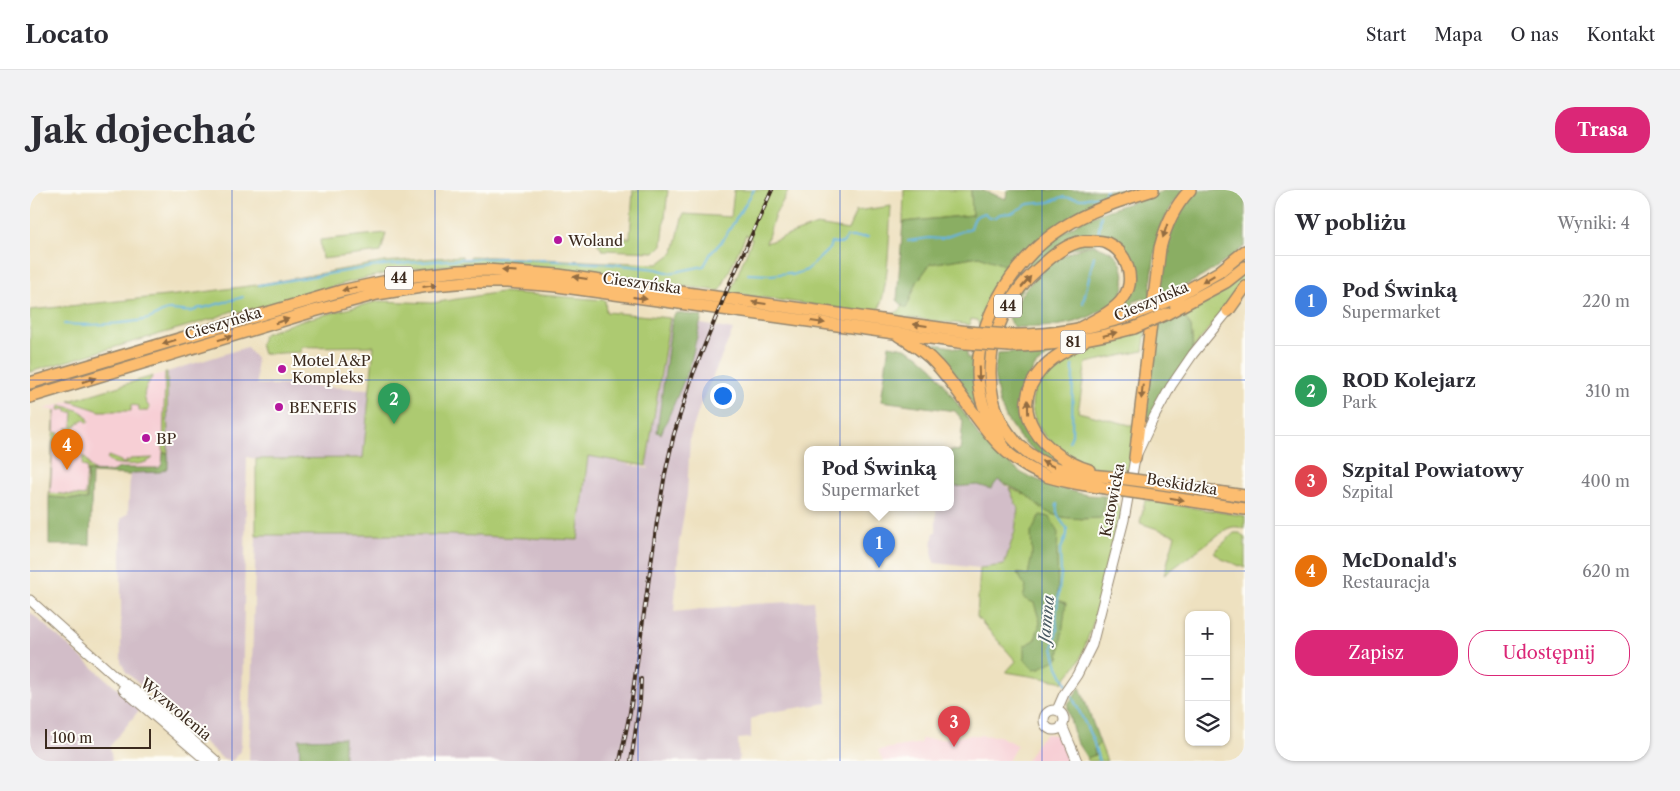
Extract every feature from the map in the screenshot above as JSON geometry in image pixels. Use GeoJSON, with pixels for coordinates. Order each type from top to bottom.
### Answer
{"type":"FeatureCollection","features":[{"type":"Feature","properties":{"kind":"main road"},"geometry":{"type":"LineString","coordinates":[[1004,449],[985,413],[978,373],[982,336],[1007,283],[1018,267],[1035,249],[1062,228],[1088,213],[1153,190]]}},
{"type":"Feature","properties":{"kind":"main road"},"geometry":{"type":"LineString","coordinates":[[1135,458],[1160,248],[1172,212],[1190,190]]}},
{"type":"Feature","properties":{"kind":"main road","name":"44"},"geometry":{"type":"LineString","coordinates":[[1074,331],[1116,307],[1130,287],[1130,273],[1126,262],[1118,251],[1106,243],[1082,241],[1060,251],[1037,269],[1017,292],[1002,318],[994,341],[989,367],[992,395],[1001,422],[1029,453],[1054,467],[1111,483]]}},
{"type":"Feature","properties":{"kind":"main road","name":"Cieszyńska"},"geometry":{"type":"LineString","coordinates":[[1010,341],[1074,331],[1136,314],[1168,301],[1219,272],[1245,251]]}},
{"type":"Feature","properties":{"kind":"main road","name":"Cieszyńska"},"geometry":{"type":"LineString","coordinates":[[1010,341],[1046,345],[1084,341],[1134,328],[1166,314],[1226,282],[1245,267]]}},
{"type":"Feature","properties":{"kind":"main road","name":"Cieszyńska"},"geometry":{"type":"LineString","coordinates":[[30,384],[341,291],[406,277],[458,271],[486,270],[558,275],[967,337]]}},
{"type":"Feature","properties":{"kind":"main road","name":"Cieszyńska"},"geometry":{"type":"LineString","coordinates":[[30,397],[348,301],[377,294],[434,285],[507,282],[557,286],[894,333],[967,337]]}},
{"type":"Feature","properties":{"kind":"main road"},"geometry":{"type":"LineString","coordinates":[[1228,310],[1245,287]]}},
{"type":"Feature","properties":{"kind":"main road","name":"44"},"geometry":{"type":"LineString","coordinates":[[894,333],[921,349],[938,365],[989,436],[1004,449]]}},
{"type":"Feature","properties":{"kind":"main road","name":"81"},"geometry":{"type":"LineString","coordinates":[[967,337],[1010,341]]}},
{"type":"Feature","properties":{"kind":"main road"},"geometry":{"type":"LineString","coordinates":[[1084,341],[1051,360],[1035,378],[1029,391],[1028,414],[1037,436],[1056,454],[1111,483]]}},
{"type":"Feature","properties":{"kind":"main road","name":"Beskidzka"},"geometry":{"type":"LineString","coordinates":[[1004,449],[1014,458],[1047,476],[1148,488],[1245,496]]}},
{"type":"Feature","properties":{"kind":"main road","name":"Beskidzka"},"geometry":{"type":"LineString","coordinates":[[1148,488],[1245,509]]}},
{"type":"Feature","properties":{"kind":"street","name":"Katowicka"},"geometry":{"type":"LineString","coordinates":[[1057,710],[1092,645],[1124,520],[1135,458],[1171,386],[1193,354],[1228,310]]}},
{"type":"Feature","properties":{"kind":"street","name":"Wyzwolenia"},"geometry":{"type":"LineString","coordinates":[[30,600],[117,678],[140,694],[216,761]]}},
{"type":"Feature","properties":{"kind":"street","name":"Wyzwolenia"},"geometry":{"type":"LineString","coordinates":[[117,678],[119,685],[207,761]]}},
{"type":"Feature","properties":{"kind":"street"},"geometry":{"type":"LineString","coordinates":[[1057,710],[1064,716],[1062,725],[1058,729],[1052,729],[1045,724],[1047,714],[1050,711],[1057,710]]}},
{"type":"Feature","properties":{"kind":"street"},"geometry":{"type":"LineString","coordinates":[[1062,725],[1077,761]]}},
{"type":"Feature","properties":{"kind":"shaded area"},"geometry":{"type":"Polygon","coordinates":[[[670,318],[733,330],[700,406],[690,437],[687,495],[679,543],[674,612],[752,604],[813,601],[827,703],[765,713],[751,719],[751,738],[738,739],[739,761],[640,761],[643,747],[639,761],[249,761],[256,535],[371,533],[489,535],[588,455],[650,469],[646,466],[670,318]]]}},
{"type":"Feature","properties":{"kind":"shaded area"},"geometry":{"type":"Polygon","coordinates":[[[247,347],[256,358],[257,384],[370,389],[363,458],[256,459],[247,457],[241,751],[232,761],[222,758],[126,672],[121,662],[121,519],[128,513],[130,475],[133,473],[160,472],[168,468],[167,372],[247,347]]]}},
{"type":"Feature","properties":{"kind":"shaded area"},"geometry":{"type":"Polygon","coordinates":[[[167,372],[168,468],[130,475],[92,473],[90,545],[49,545],[49,502],[55,410],[44,409],[167,372]]]}},
{"type":"Feature","properties":{"kind":"shaded area"},"geometry":{"type":"Polygon","coordinates":[[[998,480],[1009,488],[1018,508],[1015,531],[1004,565],[980,568],[934,563],[932,551],[934,532],[936,532],[936,511],[954,511],[954,487],[978,485],[991,489],[998,480]]]}},
{"type":"Feature","properties":{"kind":"shaded area"},"geometry":{"type":"Polygon","coordinates":[[[30,612],[140,709],[110,746],[112,761],[30,761],[30,612]]]}},
{"type":"Feature","properties":{"kind":"shaded area"},"geometry":{"type":"Polygon","coordinates":[[[1046,734],[1056,735],[1063,740],[1070,761],[1026,761],[1038,741],[1046,734]]]}},
{"type":"Feature","properties":{"kind":"shaded area"},"geometry":{"type":"Polygon","coordinates":[[[971,735],[999,736],[1017,745],[1008,761],[883,761],[878,750],[921,743],[921,739],[941,739],[971,735]]]}},
{"type":"Feature","properties":{"kind":"green space"},"geometry":{"type":"Polygon","coordinates":[[[633,190],[668,190],[662,245],[655,252],[602,250],[594,238],[630,238],[633,190]]]}},
{"type":"Feature","properties":{"kind":"green space"},"geometry":{"type":"Polygon","coordinates":[[[734,190],[789,190],[775,215],[766,243],[817,225],[848,230],[856,211],[891,206],[886,277],[881,304],[877,314],[730,293],[752,239],[746,235],[720,291],[537,267],[458,265],[405,270],[364,278],[243,313],[232,311],[215,318],[30,372],[30,310],[256,285],[384,262],[462,256],[462,260],[471,260],[470,256],[658,264],[674,252],[683,214],[731,217],[734,190]]]}},
{"type":"Feature","properties":{"kind":"green space"},"geometry":{"type":"Polygon","coordinates":[[[904,190],[971,190],[972,215],[903,222],[904,190]]]}},
{"type":"Feature","properties":{"kind":"green space"},"geometry":{"type":"Polygon","coordinates":[[[971,190],[981,190],[1006,199],[1007,190],[1141,190],[1077,214],[1012,268],[979,256],[930,264],[917,282],[906,309],[897,300],[903,222],[972,215],[971,190]]]}},
{"type":"Feature","properties":{"kind":"green space"},"geometry":{"type":"Polygon","coordinates":[[[1166,190],[1184,190],[1167,216],[1157,242],[1150,301],[1145,298],[1133,302],[1135,308],[1114,315],[1131,286],[1134,271],[1128,256],[1105,240],[1047,256],[994,327],[990,326],[1004,296],[1041,247],[1086,218],[1166,190]]]}},
{"type":"Feature","properties":{"kind":"green space"},"geometry":{"type":"Polygon","coordinates":[[[1195,190],[1245,190],[1245,246],[1203,276],[1156,298],[1162,255],[1175,213],[1195,190]]]}},
{"type":"Feature","properties":{"kind":"green space"},"geometry":{"type":"Polygon","coordinates":[[[386,233],[381,252],[322,259],[320,240],[386,233]]]}},
{"type":"Feature","properties":{"kind":"green space"},"geometry":{"type":"Polygon","coordinates":[[[1094,245],[1113,253],[1122,265],[1124,284],[1119,297],[1094,314],[1072,323],[1037,327],[1013,327],[1008,318],[1031,282],[1042,271],[1066,254],[1094,245]]]}},
{"type":"Feature","properties":{"kind":"green space"},"geometry":{"type":"Polygon","coordinates":[[[979,256],[1012,268],[982,325],[979,325],[977,320],[971,319],[970,325],[893,316],[903,306],[906,308],[917,282],[930,264],[979,256]]]}},
{"type":"Feature","properties":{"kind":"green space"},"geometry":{"type":"Polygon","coordinates":[[[1245,273],[1245,282],[1193,349],[1191,327],[1183,314],[1213,296],[1245,273]]]}},
{"type":"Feature","properties":{"kind":"green space"},"geometry":{"type":"Polygon","coordinates":[[[501,292],[605,300],[606,312],[670,318],[646,466],[588,456],[578,540],[452,535],[256,535],[256,459],[363,458],[374,346],[301,347],[301,352],[263,354],[260,344],[264,334],[299,321],[379,301],[432,303],[501,292]]]}},
{"type":"Feature","properties":{"kind":"green space"},"geometry":{"type":"Polygon","coordinates":[[[676,313],[702,316],[689,369],[661,434],[657,432],[672,318],[676,313]]]}},
{"type":"Feature","properties":{"kind":"green space"},"geometry":{"type":"Polygon","coordinates":[[[1183,314],[1191,327],[1193,349],[1143,429],[1154,327],[1183,314]]]}},
{"type":"Feature","properties":{"kind":"green space"},"geometry":{"type":"Polygon","coordinates":[[[1146,331],[1143,351],[1086,363],[1078,412],[1134,426],[1128,473],[1125,473],[1124,467],[1118,463],[1115,472],[1085,464],[1069,456],[1043,434],[1035,420],[1032,405],[1035,389],[1040,378],[1055,361],[1074,351],[1146,331]]]}},
{"type":"Feature","properties":{"kind":"green space"},"geometry":{"type":"Polygon","coordinates":[[[931,343],[967,350],[967,358],[971,358],[974,351],[976,351],[986,423],[953,377],[928,348],[931,343]]]}},
{"type":"Feature","properties":{"kind":"green space"},"geometry":{"type":"Polygon","coordinates":[[[889,345],[905,348],[918,355],[933,368],[979,437],[1023,474],[1055,487],[1087,495],[1104,496],[1101,518],[1088,519],[1053,515],[1026,495],[998,480],[991,489],[978,485],[954,487],[954,450],[960,451],[963,421],[955,411],[881,401],[889,345]]]}},
{"type":"Feature","properties":{"kind":"green space"},"geometry":{"type":"Polygon","coordinates":[[[1058,349],[1036,365],[1028,378],[1025,391],[1025,408],[1058,462],[1037,453],[1020,438],[1007,420],[999,402],[994,373],[998,353],[1058,349]]]}},
{"type":"Feature","properties":{"kind":"green space"},"geometry":{"type":"Polygon","coordinates":[[[165,372],[167,372],[168,453],[163,453],[165,372]]]}},
{"type":"Feature","properties":{"kind":"green space"},"geometry":{"type":"Polygon","coordinates":[[[153,376],[144,396],[150,408],[148,411],[139,411],[139,406],[131,405],[131,411],[100,411],[69,401],[153,376]]]}},
{"type":"Feature","properties":{"kind":"green space"},"geometry":{"type":"Polygon","coordinates":[[[60,405],[82,412],[89,422],[84,419],[74,427],[77,433],[67,429],[72,428],[73,412],[67,412],[67,409],[59,410],[60,405]]]}},
{"type":"Feature","properties":{"kind":"green space"},"geometry":{"type":"Polygon","coordinates":[[[55,410],[54,432],[59,433],[53,445],[50,493],[85,496],[87,467],[82,466],[83,456],[95,471],[88,471],[87,500],[49,497],[55,410]]]}},
{"type":"Feature","properties":{"kind":"green space"},"geometry":{"type":"Polygon","coordinates":[[[163,453],[168,453],[168,468],[160,472],[133,473],[130,475],[92,473],[90,545],[49,545],[49,497],[87,500],[88,471],[111,472],[120,468],[159,468],[162,464],[163,453]]]}},
{"type":"Feature","properties":{"kind":"green space"},"geometry":{"type":"Polygon","coordinates":[[[108,456],[122,463],[126,463],[130,459],[153,458],[144,463],[123,465],[107,460],[108,456]]]}},
{"type":"Feature","properties":{"kind":"green space"},"geometry":{"type":"Polygon","coordinates":[[[1009,488],[1027,495],[1044,509],[1056,515],[1082,519],[1101,518],[1104,496],[1112,498],[1122,512],[1096,615],[1080,660],[1062,683],[1060,681],[1006,672],[1016,661],[977,617],[980,568],[1004,565],[1015,531],[1018,508],[1009,488]]]}},
{"type":"Feature","properties":{"kind":"green space"},"geometry":{"type":"Polygon","coordinates":[[[1145,500],[1245,516],[1245,529],[1235,527],[1225,530],[1164,575],[1175,535],[1140,523],[1145,500]]]}},
{"type":"Feature","properties":{"kind":"green space"},"geometry":{"type":"Polygon","coordinates":[[[1040,515],[1050,517],[1058,533],[1058,600],[1066,603],[1059,658],[1040,668],[1033,669],[1024,658],[1024,646],[1035,640],[1040,622],[1034,603],[1023,598],[1026,587],[1017,573],[1028,575],[1032,555],[1031,533],[1040,515]]]}},
{"type":"Feature","properties":{"kind":"green space"},"geometry":{"type":"Polygon","coordinates":[[[1234,533],[1240,533],[1245,538],[1245,568],[1222,559],[1214,552],[1234,533]]]}},
{"type":"Feature","properties":{"kind":"green space"},"geometry":{"type":"Polygon","coordinates":[[[1080,687],[1100,743],[1094,749],[1095,755],[1087,758],[1076,741],[1068,711],[1068,704],[1080,687]]]}},
{"type":"Feature","properties":{"kind":"green space"},"geometry":{"type":"Polygon","coordinates":[[[344,738],[344,761],[300,761],[299,739],[344,738]]]}},
{"type":"Feature","properties":{"kind":"green space"},"geometry":{"type":"Polygon","coordinates":[[[1100,743],[1107,761],[1088,761],[1087,758],[1095,755],[1094,749],[1100,743]]]}},
{"type":"Feature","properties":{"kind":"waterway"},"geometry":{"type":"LineString","coordinates":[[259,285],[384,265],[461,259],[506,258],[611,264],[656,269],[670,273],[704,266],[711,253],[723,240],[754,190]]}},
{"type":"Feature","properties":{"kind":"waterway","name":"Jamna"},"geometry":{"type":"LineString","coordinates":[[1104,197],[1106,190]]}},
{"type":"Feature","properties":{"kind":"waterway"},"geometry":{"type":"LineString","coordinates":[[908,241],[929,238],[941,239],[971,228],[975,218],[985,213],[989,218],[996,217],[1000,214],[1012,213],[1028,204],[1050,202],[1062,197],[1082,199],[1105,195]]}},
{"type":"Feature","properties":{"kind":"waterway","name":"Jamna"},"geometry":{"type":"LineString","coordinates":[[1098,235],[1101,216]]}},
{"type":"Feature","properties":{"kind":"waterway"},"geometry":{"type":"LineString","coordinates":[[748,274],[771,275],[788,273],[792,275],[807,270],[829,249],[831,243],[843,243],[847,237],[868,237]]}},
{"type":"Feature","properties":{"kind":"waterway","name":"Jamna"},"geometry":{"type":"LineString","coordinates":[[1083,303],[1094,256]]}},
{"type":"Feature","properties":{"kind":"waterway"},"geometry":{"type":"LineString","coordinates":[[64,324],[84,325],[139,321],[151,318],[166,310],[192,311],[243,297]]}},
{"type":"Feature","properties":{"kind":"waterway","name":"Jamna"},"geometry":{"type":"LineString","coordinates":[[1069,442],[1072,435],[1073,366]]}},
{"type":"Feature","properties":{"kind":"waterway","name":"Jamna"},"geometry":{"type":"LineString","coordinates":[[1057,504],[1058,514],[1067,529],[1067,535],[1060,551],[1061,574],[1056,617],[1057,630],[1053,648],[1058,667],[1067,685]]}},
{"type":"Feature","properties":{"kind":"waterway","name":"Jamna"},"geometry":{"type":"LineString","coordinates":[[1070,692],[1093,740],[1099,761]]}},
{"type":"Feature","properties":{"kind":"railway"},"geometry":{"type":"LineString","coordinates":[[620,761],[630,712],[657,521],[674,434],[693,374],[729,285],[772,190]]}},
{"type":"Feature","properties":{"kind":"railway"},"geometry":{"type":"LineString","coordinates":[[631,761],[640,701],[641,679]]}},
{"type":"Feature","properties":{"kind":"place","name":"Woland"},"geometry":{"type":"Point","coordinates":[558,240]}},
{"type":"Feature","properties":{"kind":"place","name":"Motel A&P Kompleks"},"geometry":{"type":"Point","coordinates":[282,369]}},
{"type":"Feature","properties":{"kind":"place","name":"BENEFIS"},"geometry":{"type":"Point","coordinates":[279,407]}},
{"type":"Feature","properties":{"kind":"place","name":"ROD Kolejarz"},"geometry":{"type":"Point","coordinates":[394,424]}},
{"type":"Feature","properties":{"kind":"place","name":"BP"},"geometry":{"type":"Point","coordinates":[146,438]}},
{"type":"Feature","properties":{"kind":"place","name":"McDonald's"},"geometry":{"type":"Point","coordinates":[67,470]}},
{"type":"Feature","properties":{"kind":"place","name":"Pod Świnką"},"geometry":{"type":"Point","coordinates":[879,568]}},
{"type":"Feature","properties":{"kind":"place","name":"Szpital Powiatowy"},"geometry":{"type":"Point","coordinates":[954,747]}}]}
